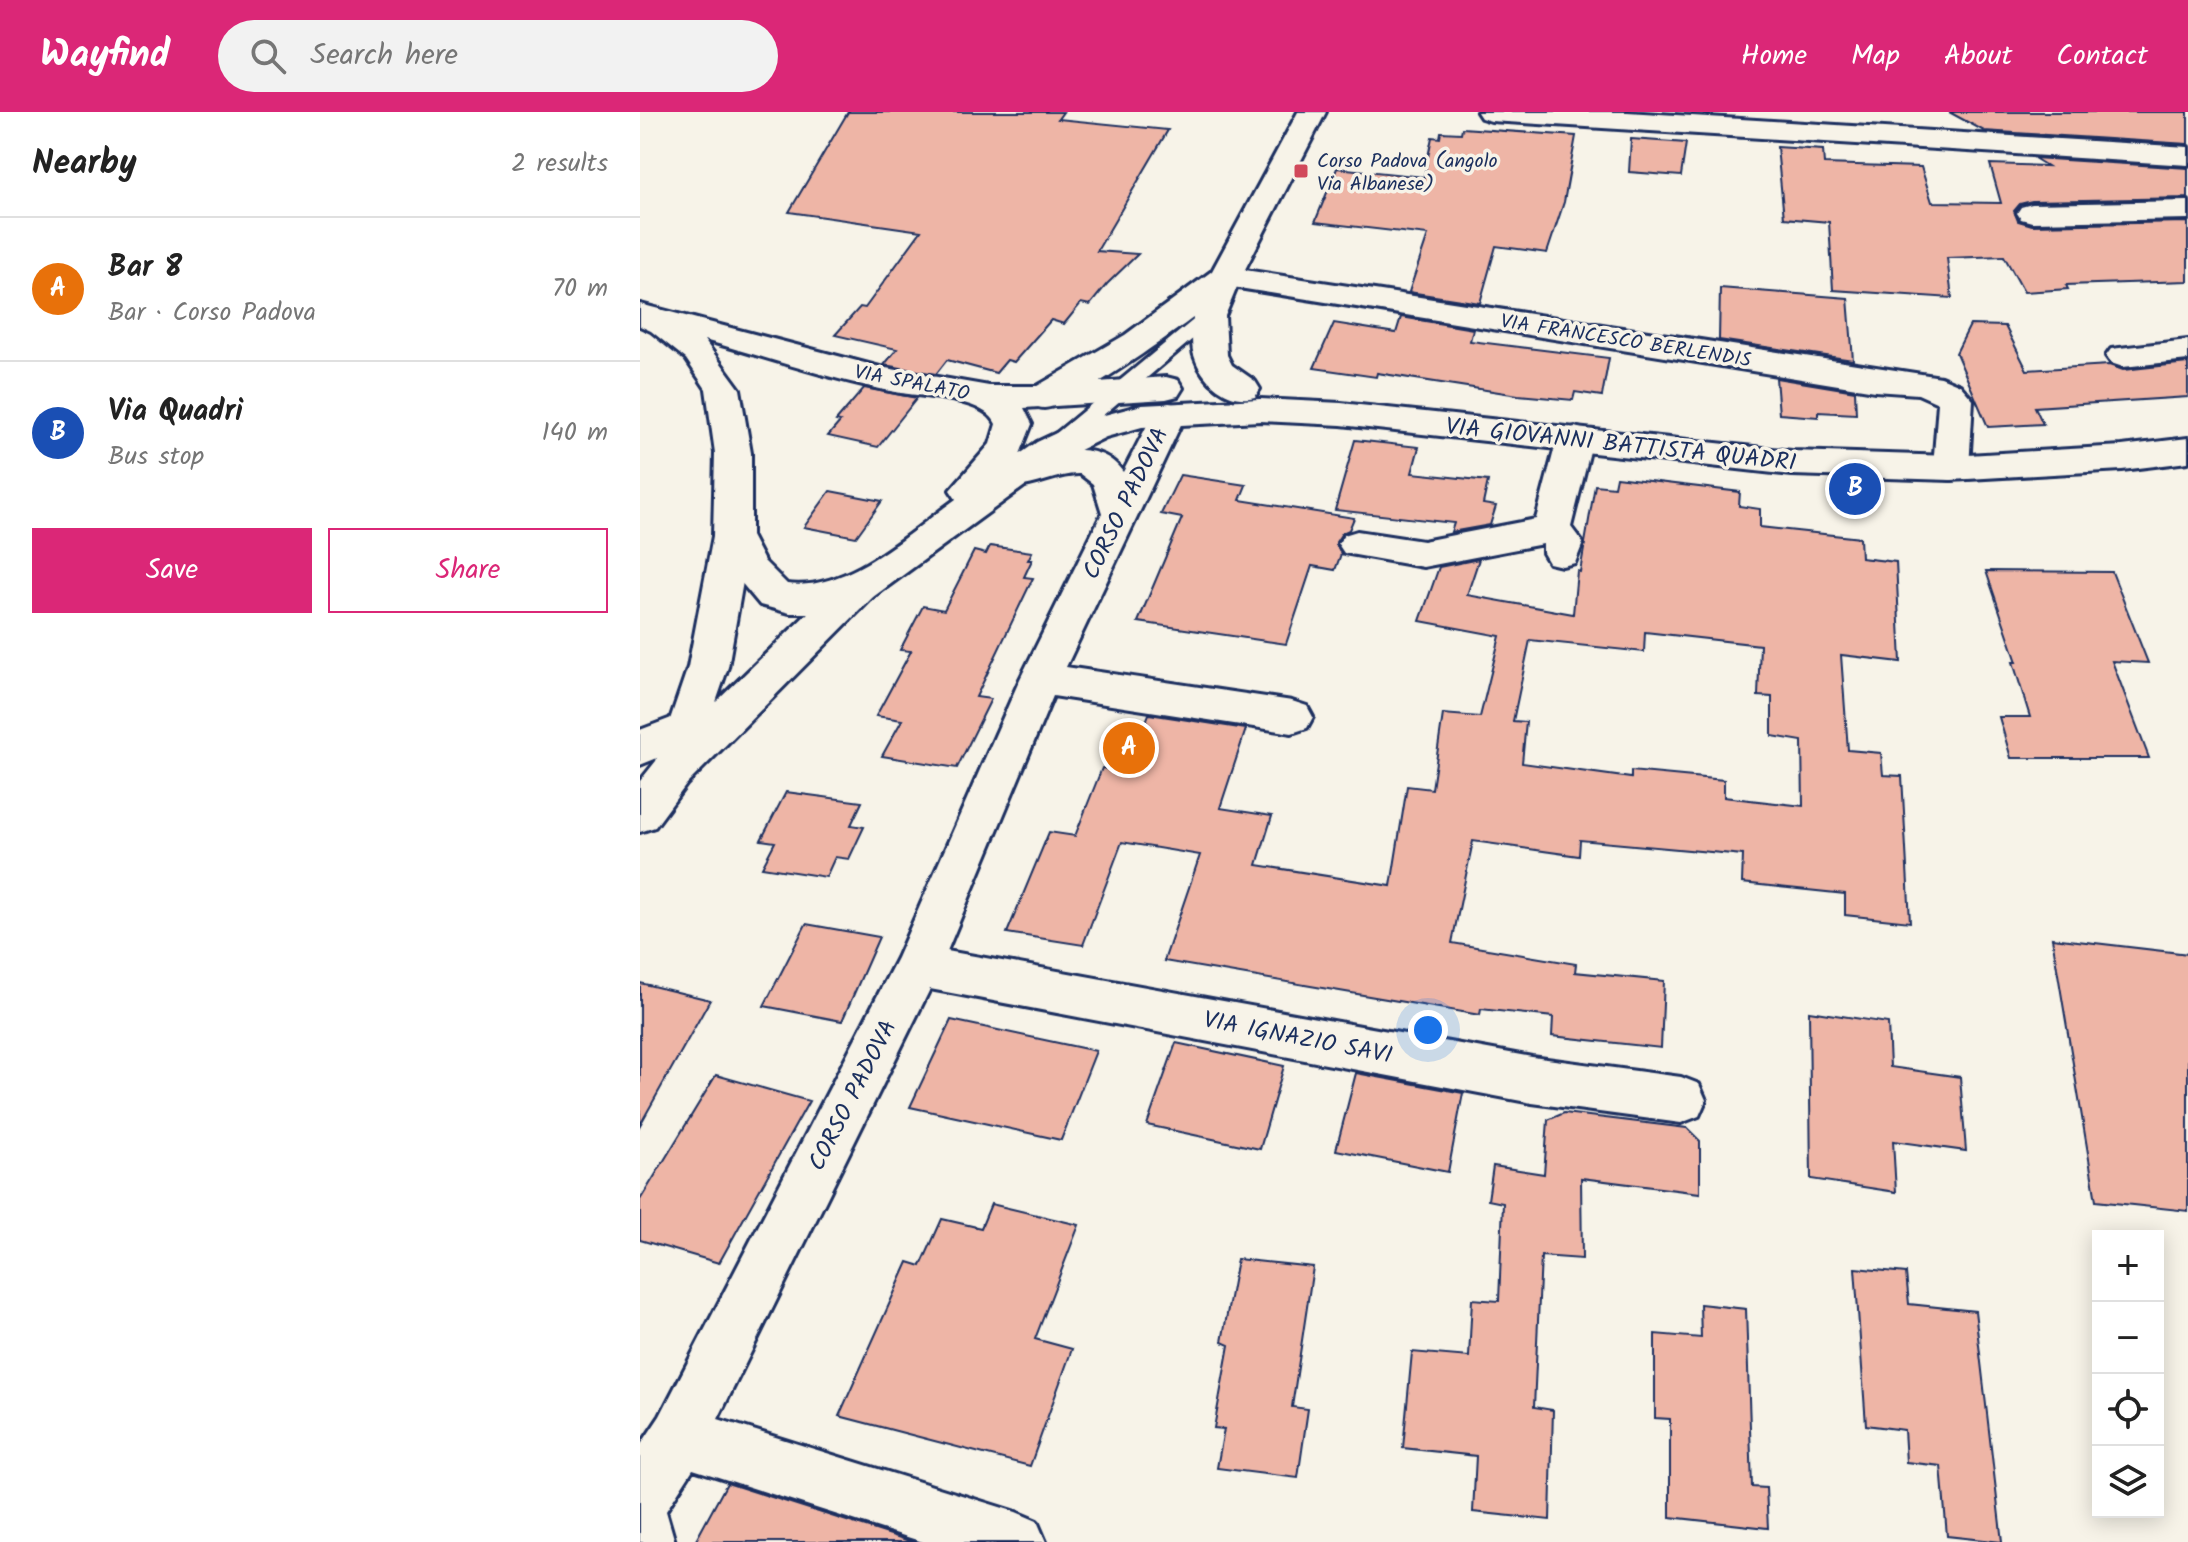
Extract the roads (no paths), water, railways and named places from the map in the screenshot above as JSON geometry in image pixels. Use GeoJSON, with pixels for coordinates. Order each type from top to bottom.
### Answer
{"type":"FeatureCollection","features":[{"type":"Feature","properties":{"kind":"street"},"geometry":{"type":"LineString","coordinates":[[1243,389],[1218,371],[1210,355],[1209,316],[1225,277],[1312,112]]}},
{"type":"Feature","properties":{"kind":"street"},"geometry":{"type":"LineString","coordinates":[[1491,112],[2188,156]]}},
{"type":"Feature","properties":{"kind":"street"},"geometry":{"type":"LineString","coordinates":[[2032,213],[2188,210]]}},
{"type":"Feature","properties":{"kind":"street"},"geometry":{"type":"LineString","coordinates":[[1044,397],[1128,349],[1225,277]]}},
{"type":"Feature","properties":{"kind":"street","name":"VIA FRANCESCO BERLENDIS"},"geometry":{"type":"LineString","coordinates":[[1225,277],[1875,380],[1931,385],[1947,390],[1956,400],[1951,468]]}},
{"type":"Feature","properties":{"kind":"street"},"geometry":{"type":"LineString","coordinates":[[640,313],[663,324],[698,352],[723,389],[733,453],[732,536],[708,667],[687,728],[656,760],[640,814]]}},
{"type":"Feature","properties":{"kind":"street","name":"VIA SPALATO"},"geometry":{"type":"LineString","coordinates":[[640,313],[781,354],[879,378],[989,397],[1044,397],[1117,391],[1180,400]]}},
{"type":"Feature","properties":{"kind":"street"},"geometry":{"type":"LineString","coordinates":[[2123,356],[2188,350]]}},
{"type":"Feature","properties":{"kind":"street"},"geometry":{"type":"LineString","coordinates":[[723,389],[729,374],[740,365],[755,358],[781,354]]}},
{"type":"Feature","properties":{"kind":"street","name":"VIA GIOVANNI BATTISTA QUADRI"},"geometry":{"type":"LineString","coordinates":[[1180,400],[1243,389],[1341,414]]}},
{"type":"Feature","properties":{"kind":"street"},"geometry":{"type":"LineString","coordinates":[[922,543],[1006,448],[1014,424],[1008,410],[989,397]]}},
{"type":"Feature","properties":{"kind":"street"},"geometry":{"type":"LineString","coordinates":[[656,760],[859,587],[1050,450],[1121,419],[1180,400]]}},
{"type":"Feature","properties":{"kind":"street","name":"VIA GIOVANNI BATTISTA QUADRI"},"geometry":{"type":"LineString","coordinates":[[1180,400],[1260,410],[1341,414],[1792,463],[1951,468],[2122,458],[2188,450]]}},
{"type":"Feature","properties":{"kind":"street","name":"CORSO PADOVA"},"geometry":{"type":"LineString","coordinates":[[640,1499],[680,1436],[917,966],[1040,679],[1180,400]]}},
{"type":"Feature","properties":{"kind":"street"},"geometry":{"type":"LineString","coordinates":[[1357,544],[1423,554],[1557,544],[1575,439]]}},
{"type":"Feature","properties":{"kind":"street"},"geometry":{"type":"LineString","coordinates":[[1017,476],[1064,460],[1082,460],[1111,478],[1117,490],[1121,513]]}},
{"type":"Feature","properties":{"kind":"street"},"geometry":{"type":"LineString","coordinates":[[732,536],[749,569],[774,595],[811,599],[859,587]]}},
{"type":"Feature","properties":{"kind":"street"},"geometry":{"type":"LineString","coordinates":[[1040,679],[1292,717]]}},
{"type":"Feature","properties":{"kind":"street","name":"VIA IGNAZIO SAVI"},"geometry":{"type":"LineString","coordinates":[[917,966],[1532,1080],[1681,1100]]}},
{"type":"Feature","properties":{"kind":"street"},"geometry":{"type":"LineString","coordinates":[[680,1436],[1016,1542]]}},
{"type":"Feature","properties":{"kind":"street"},"geometry":{"type":"LineString","coordinates":[[640,1520],[645,1542]]}},
{"type":"Feature","properties":{"kind":"lane"},"geometry":{"type":"LineString","coordinates":[[1050,450],[1209,316]]}},
{"type":"Feature","properties":{"kind":"place","name":"Corso Padova (angolo Via Albanese)"},"geometry":{"type":"Point","coordinates":[1301,171]}},
{"type":"Feature","properties":{"kind":"place","name":"Via Quadri"},"geometry":{"type":"Point","coordinates":[1855,489]}},
{"type":"Feature","properties":{"kind":"place","name":"Bar 8"},"geometry":{"type":"Point","coordinates":[1129,748]}}]}
